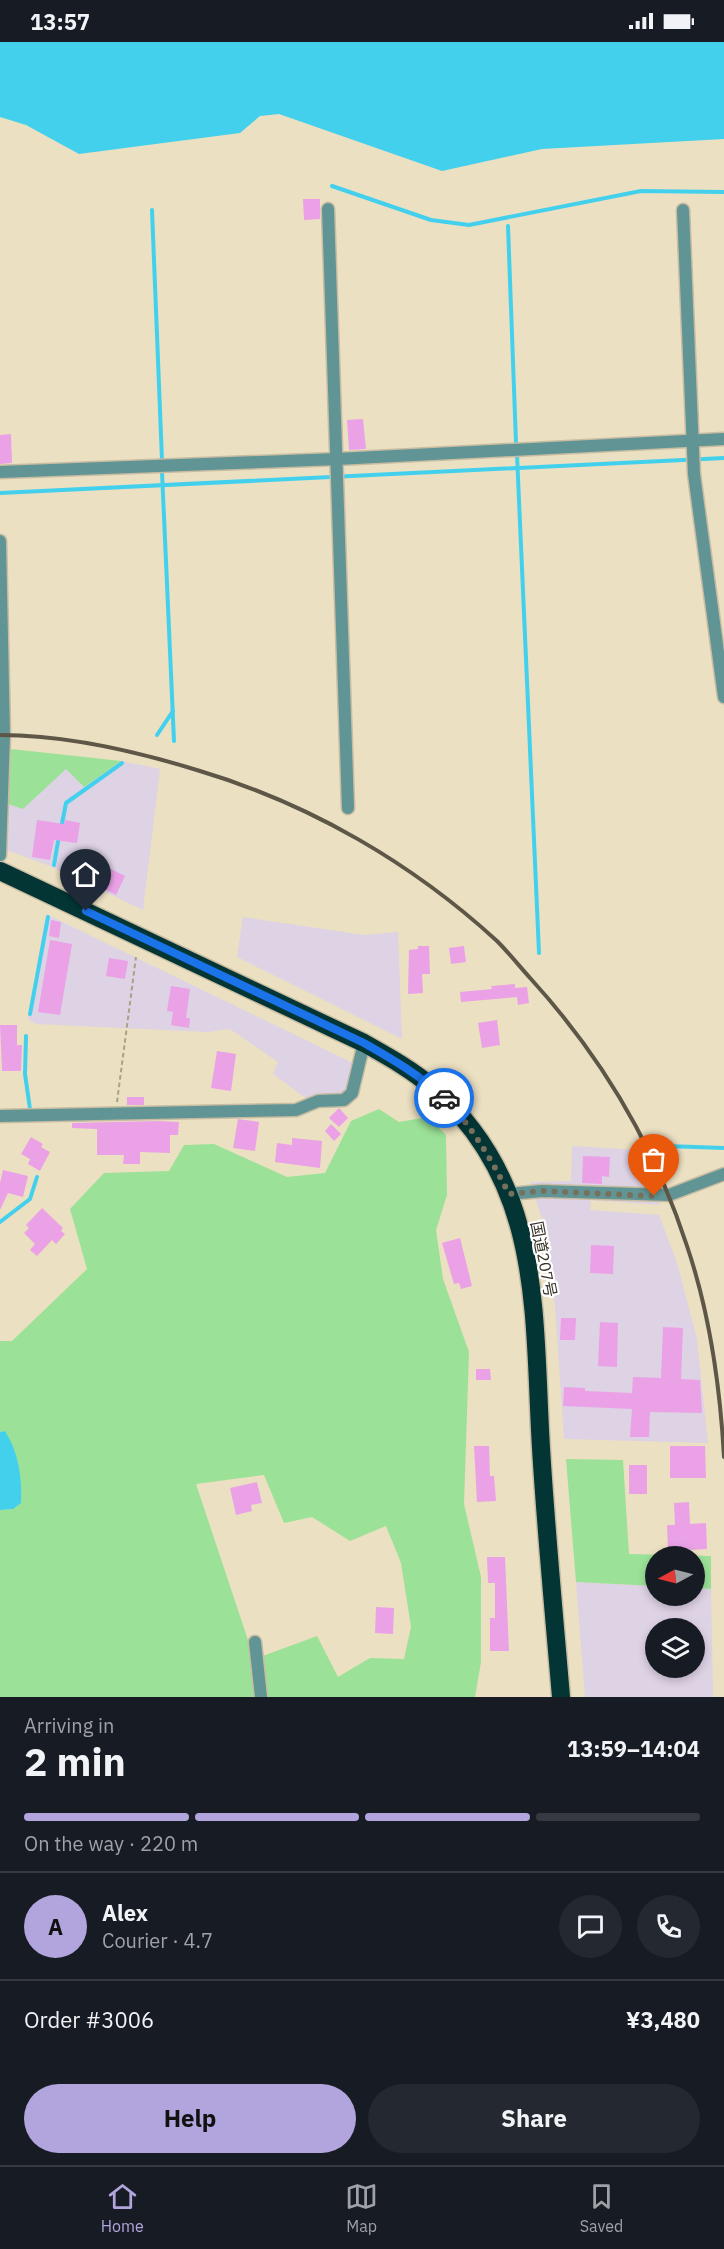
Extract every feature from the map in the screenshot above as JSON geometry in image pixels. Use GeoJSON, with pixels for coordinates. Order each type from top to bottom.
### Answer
{"type":"FeatureCollection","features":[{"type":"Feature","properties":{"kind":"highway","name":"国道207号"},"geometry":{"type":"LineString","coordinates":[[0,871],[364,1043],[397,1062],[432,1087],[461,1116],[484,1149],[509,1194],[525,1244],[533,1304],[541,1449],[561,1697]]}},
{"type":"Feature","properties":{"kind":"street"},"geometry":{"type":"LineString","coordinates":[[328,209],[348,808]]}},
{"type":"Feature","properties":{"kind":"street"},"geometry":{"type":"LineString","coordinates":[[683,210],[692,446],[724,697]]}},
{"type":"Feature","properties":{"kind":"street"},"geometry":{"type":"LineString","coordinates":[[0,472],[337,464],[692,446],[724,439]]}},
{"type":"Feature","properties":{"kind":"street"},"geometry":{"type":"LineString","coordinates":[[0,541],[4,735],[0,855]]}},
{"type":"Feature","properties":{"kind":"street"},"geometry":{"type":"LineString","coordinates":[[0,1116],[296,1110],[318,1101],[344,1100],[352,1093],[364,1043]]}},
{"type":"Feature","properties":{"kind":"street"},"geometry":{"type":"LineString","coordinates":[[509,1194],[542,1191],[669,1196],[724,1174]]}},
{"type":"Feature","properties":{"kind":"street"},"geometry":{"type":"LineString","coordinates":[[255,1642],[261,1697]]}},
{"type":"Feature","properties":{"kind":"path"},"geometry":{"type":"LineString","coordinates":[[116,1114],[136,957]]}},
{"type":"Feature","properties":{"kind":"shaded area"},"geometry":{"type":"Polygon","coordinates":[[[121,761],[160,769],[143,910],[50,866],[6,850],[8,804],[23,809],[66,768],[84,787],[121,761]]]}},
{"type":"Feature","properties":{"kind":"shaded area"},"geometry":{"type":"Polygon","coordinates":[[[46,914],[355,1064],[346,1094],[307,1099],[273,1074],[278,1062],[230,1029],[208,1032],[36,1024],[28,1019],[46,914]]]}},
{"type":"Feature","properties":{"kind":"shaded area"},"geometry":{"type":"Polygon","coordinates":[[[243,917],[364,935],[398,932],[402,1039],[237,957],[243,917]]]}},
{"type":"Feature","properties":{"kind":"shaded area"},"geometry":{"type":"Polygon","coordinates":[[[572,1146],[636,1150],[660,1205],[591,1200],[590,1210],[659,1215],[677,1263],[697,1339],[708,1443],[564,1439],[553,1277],[544,1225],[530,1182],[571,1181],[572,1146]]]}},
{"type":"Feature","properties":{"kind":"shaded area"},"geometry":{"type":"Polygon","coordinates":[[[576,1582],[645,1585],[645,1606],[705,1606],[705,1589],[711,1589],[713,1697],[585,1697],[576,1582]]]}},
{"type":"Feature","properties":{"kind":"green space"},"geometry":{"type":"Polygon","coordinates":[[[11,749],[121,761],[84,787],[66,769],[23,809],[8,804],[11,749]]]}},
{"type":"Feature","properties":{"kind":"green space"},"geometry":{"type":"Polygon","coordinates":[[[379,1109],[399,1122],[428,1117],[446,1135],[447,1195],[436,1230],[443,1279],[469,1352],[464,1504],[481,1577],[481,1662],[475,1697],[0,1697],[0,1510],[13,1509],[5,1431],[0,1432],[0,1341],[12,1341],[87,1269],[70,1209],[104,1173],[169,1171],[184,1145],[214,1144],[287,1177],[325,1173],[351,1121],[379,1109]],[[264,1475],[196,1484],[249,1643],[252,1660],[317,1636],[338,1677],[370,1658],[404,1659],[411,1627],[401,1563],[386,1526],[350,1541],[312,1517],[284,1523],[264,1475]]]}},
{"type":"Feature","properties":{"kind":"green space"},"geometry":{"type":"Polygon","coordinates":[[[566,1459],[623,1460],[629,1554],[645,1554],[645,1585],[576,1582],[566,1459]]]}},
{"type":"Feature","properties":{"kind":"green space"},"geometry":{"type":"Polygon","coordinates":[[[705,1556],[711,1556],[711,1589],[705,1589],[705,1556]]]}},
{"type":"Feature","properties":{"kind":"water"},"geometry":{"type":"Polygon","coordinates":[[[0,42],[724,42],[724,139],[542,149],[442,171],[279,114],[260,116],[240,133],[79,154],[26,125],[0,117],[0,42]]]}},
{"type":"Feature","properties":{"kind":"water"},"geometry":{"type":"Polygon","coordinates":[[[5,1431],[14,1448],[19,1466],[21,1503],[13,1509],[0,1510],[0,1432],[5,1431]]]}},
{"type":"Feature","properties":{"kind":"building"},"geometry":{"type":"Polygon","coordinates":[[[303,199],[320,199],[320,219],[304,220],[303,199]]]}},
{"type":"Feature","properties":{"kind":"building"},"geometry":{"type":"Polygon","coordinates":[[[363,419],[366,449],[349,450],[347,420],[363,419]]]}},
{"type":"Feature","properties":{"kind":"building"},"geometry":{"type":"Polygon","coordinates":[[[11,434],[12,463],[0,464],[0,435],[11,434]]]}},
{"type":"Feature","properties":{"kind":"building"},"geometry":{"type":"Polygon","coordinates":[[[37,820],[64,824],[65,820],[80,823],[77,843],[54,840],[50,860],[32,857],[37,820]]]}},
{"type":"Feature","properties":{"kind":"building"},"geometry":{"type":"Polygon","coordinates":[[[98,869],[108,874],[111,869],[125,876],[116,895],[91,882],[98,869]]]}},
{"type":"Feature","properties":{"kind":"building"},"geometry":{"type":"Polygon","coordinates":[[[51,920],[61,922],[59,938],[49,936],[51,920]]]}},
{"type":"Feature","properties":{"kind":"building"},"geometry":{"type":"Polygon","coordinates":[[[50,940],[72,944],[60,1015],[38,1012],[50,940]]]}},
{"type":"Feature","properties":{"kind":"building"},"geometry":{"type":"Polygon","coordinates":[[[418,946],[429,946],[430,974],[422,974],[423,993],[408,994],[409,950],[418,949],[418,946]]]}},
{"type":"Feature","properties":{"kind":"building"},"geometry":{"type":"Polygon","coordinates":[[[464,946],[466,962],[451,964],[449,948],[464,946]]]}},
{"type":"Feature","properties":{"kind":"building"},"geometry":{"type":"Polygon","coordinates":[[[109,958],[128,961],[125,979],[106,976],[109,958]]]}},
{"type":"Feature","properties":{"kind":"building"},"geometry":{"type":"Polygon","coordinates":[[[515,984],[515,988],[527,987],[529,1003],[518,1005],[517,997],[461,1002],[460,992],[515,984]]]}},
{"type":"Feature","properties":{"kind":"building"},"geometry":{"type":"Polygon","coordinates":[[[171,986],[190,989],[186,1018],[190,1018],[189,1028],[171,1025],[173,1012],[167,1011],[171,986]]]}},
{"type":"Feature","properties":{"kind":"building"},"geometry":{"type":"Polygon","coordinates":[[[497,1020],[500,1045],[482,1048],[478,1023],[497,1020]]]}},
{"type":"Feature","properties":{"kind":"building"},"geometry":{"type":"Polygon","coordinates":[[[0,1025],[17,1025],[17,1045],[22,1045],[21,1071],[2,1071],[0,1025]]]}},
{"type":"Feature","properties":{"kind":"building"},"geometry":{"type":"Polygon","coordinates":[[[217,1051],[236,1054],[231,1091],[211,1088],[217,1051]]]}},
{"type":"Feature","properties":{"kind":"building"},"geometry":{"type":"Polygon","coordinates":[[[127,1097],[144,1097],[144,1105],[127,1105],[127,1097]]]}},
{"type":"Feature","properties":{"kind":"building"},"geometry":{"type":"Polygon","coordinates":[[[339,1108],[348,1118],[339,1127],[329,1118],[339,1108]]]}},
{"type":"Feature","properties":{"kind":"building"},"geometry":{"type":"Polygon","coordinates":[[[238,1119],[259,1122],[255,1151],[233,1148],[238,1119]]]}},
{"type":"Feature","properties":{"kind":"building"},"geometry":{"type":"Polygon","coordinates":[[[179,1122],[178,1135],[170,1135],[170,1153],[140,1152],[140,1164],[123,1164],[124,1155],[97,1155],[97,1129],[72,1128],[72,1123],[179,1122]]]}},
{"type":"Feature","properties":{"kind":"building"},"geometry":{"type":"Polygon","coordinates":[[[331,1124],[341,1134],[334,1141],[325,1131],[331,1124]]]}},
{"type":"Feature","properties":{"kind":"building"},"geometry":{"type":"Polygon","coordinates":[[[31,1137],[43,1144],[41,1147],[50,1152],[40,1171],[28,1164],[30,1159],[21,1154],[31,1137]]]}},
{"type":"Feature","properties":{"kind":"building"},"geometry":{"type":"Polygon","coordinates":[[[292,1138],[322,1141],[320,1168],[275,1162],[277,1143],[292,1145],[292,1138]]]}},
{"type":"Feature","properties":{"kind":"building"},"geometry":{"type":"Polygon","coordinates":[[[583,1156],[610,1157],[609,1177],[602,1176],[602,1184],[582,1183],[583,1156]]]}},
{"type":"Feature","properties":{"kind":"building"},"geometry":{"type":"Polygon","coordinates":[[[3,1170],[28,1176],[23,1197],[8,1193],[0,1210],[0,1183],[3,1170]]]}},
{"type":"Feature","properties":{"kind":"building"},"geometry":{"type":"Polygon","coordinates":[[[42,1208],[63,1228],[61,1231],[65,1234],[56,1244],[52,1240],[37,1256],[30,1250],[35,1244],[24,1233],[29,1228],[26,1225],[42,1208]]]}},
{"type":"Feature","properties":{"kind":"building"},"geometry":{"type":"Polygon","coordinates":[[[460,1238],[472,1286],[461,1289],[459,1283],[454,1284],[442,1243],[460,1238]]]}},
{"type":"Feature","properties":{"kind":"building"},"geometry":{"type":"Polygon","coordinates":[[[591,1245],[614,1246],[613,1274],[590,1273],[591,1245]]]}},
{"type":"Feature","properties":{"kind":"building"},"geometry":{"type":"Polygon","coordinates":[[[561,1318],[576,1318],[575,1340],[560,1340],[561,1318]]]}},
{"type":"Feature","properties":{"kind":"building"},"geometry":{"type":"Polygon","coordinates":[[[600,1322],[618,1323],[617,1367],[598,1366],[600,1322]]]}},
{"type":"Feature","properties":{"kind":"building"},"geometry":{"type":"Polygon","coordinates":[[[663,1327],[683,1328],[681,1379],[700,1380],[702,1413],[650,1412],[649,1437],[630,1437],[632,1409],[563,1406],[564,1387],[585,1388],[585,1391],[632,1393],[633,1377],[661,1378],[663,1327]]]}},
{"type":"Feature","properties":{"kind":"building"},"geometry":{"type":"Polygon","coordinates":[[[476,1369],[490,1369],[491,1380],[476,1380],[476,1369]]]}},
{"type":"Feature","properties":{"kind":"building"},"geometry":{"type":"Polygon","coordinates":[[[474,1446],[489,1446],[490,1476],[494,1476],[496,1501],[477,1502],[474,1446]]]}},
{"type":"Feature","properties":{"kind":"building"},"geometry":{"type":"Polygon","coordinates":[[[670,1446],[705,1446],[706,1478],[670,1478],[670,1446]]]}},
{"type":"Feature","properties":{"kind":"building"},"geometry":{"type":"Polygon","coordinates":[[[629,1465],[647,1465],[647,1494],[629,1494],[629,1465]]]}},
{"type":"Feature","properties":{"kind":"building"},"geometry":{"type":"Polygon","coordinates":[[[257,1482],[262,1503],[251,1505],[252,1511],[236,1515],[230,1488],[257,1482]]]}},
{"type":"Feature","properties":{"kind":"building"},"geometry":{"type":"Polygon","coordinates":[[[689,1502],[690,1524],[706,1523],[707,1549],[705,1546],[668,1546],[667,1525],[675,1525],[674,1503],[689,1502]]]}},
{"type":"Feature","properties":{"kind":"building"},"geometry":{"type":"Polygon","coordinates":[[[487,1557],[505,1557],[509,1651],[490,1651],[490,1618],[495,1618],[495,1583],[488,1583],[487,1557]]]}},
{"type":"Feature","properties":{"kind":"building"},"geometry":{"type":"Polygon","coordinates":[[[376,1607],[394,1608],[393,1634],[375,1633],[376,1607]]]}},
{"type":"Feature","properties":{"kind":"waterway"},"geometry":{"type":"LineString","coordinates":[[332,186],[431,220],[469,225],[641,191],[724,192]]}},
{"type":"Feature","properties":{"kind":"waterway"},"geometry":{"type":"LineString","coordinates":[[152,210],[162,460]]}},
{"type":"Feature","properties":{"kind":"waterway"},"geometry":{"type":"LineString","coordinates":[[508,226],[516,443]]}},
{"type":"Feature","properties":{"kind":"waterway"},"geometry":{"type":"LineString","coordinates":[[517,455],[539,953]]}},
{"type":"Feature","properties":{"kind":"waterway"},"geometry":{"type":"LineString","coordinates":[[0,493],[724,458]]}},
{"type":"Feature","properties":{"kind":"waterway"},"geometry":{"type":"LineString","coordinates":[[162,472],[174,741]]}},
{"type":"Feature","properties":{"kind":"waterway"},"geometry":{"type":"LineString","coordinates":[[157,735],[173,711]]}},
{"type":"Feature","properties":{"kind":"waterway"},"geometry":{"type":"LineString","coordinates":[[61,829],[66,803],[122,763]]}},
{"type":"Feature","properties":{"kind":"waterway"},"geometry":{"type":"LineString","coordinates":[[54,865],[59,836]]}},
{"type":"Feature","properties":{"kind":"waterway"},"geometry":{"type":"LineString","coordinates":[[30,1014],[48,917]]}},
{"type":"Feature","properties":{"kind":"waterway"},"geometry":{"type":"LineString","coordinates":[[26,1036],[25,1074],[30,1109]]}},
{"type":"Feature","properties":{"kind":"waterway"},"geometry":{"type":"LineString","coordinates":[[666,1146],[724,1148]]}},
{"type":"Feature","properties":{"kind":"waterway"},"geometry":{"type":"LineString","coordinates":[[0,1222],[30,1199],[37,1177]]}},
{"type":"Feature","properties":{"kind":"railway"},"geometry":{"type":"LineString","coordinates":[[0,735],[76,741],[126,751],[200,771],[281,801],[358,839],[395,862],[430,886],[497,941],[556,1009],[603,1071],[642,1138],[659,1173],[687,1246],[708,1324],[717,1377],[724,1457]]}},
{"type":"Feature","properties":{"kind":"way so far"},"geometry":{"type":"LineString","coordinates":[[444,1098],[461,1116],[484,1149],[509,1194],[542,1191],[654,1196]]}},
{"type":"Feature","properties":{"kind":"route"},"geometry":{"type":"LineString","coordinates":[[86,911],[364,1043],[397,1062],[444,1098]]}}]}
